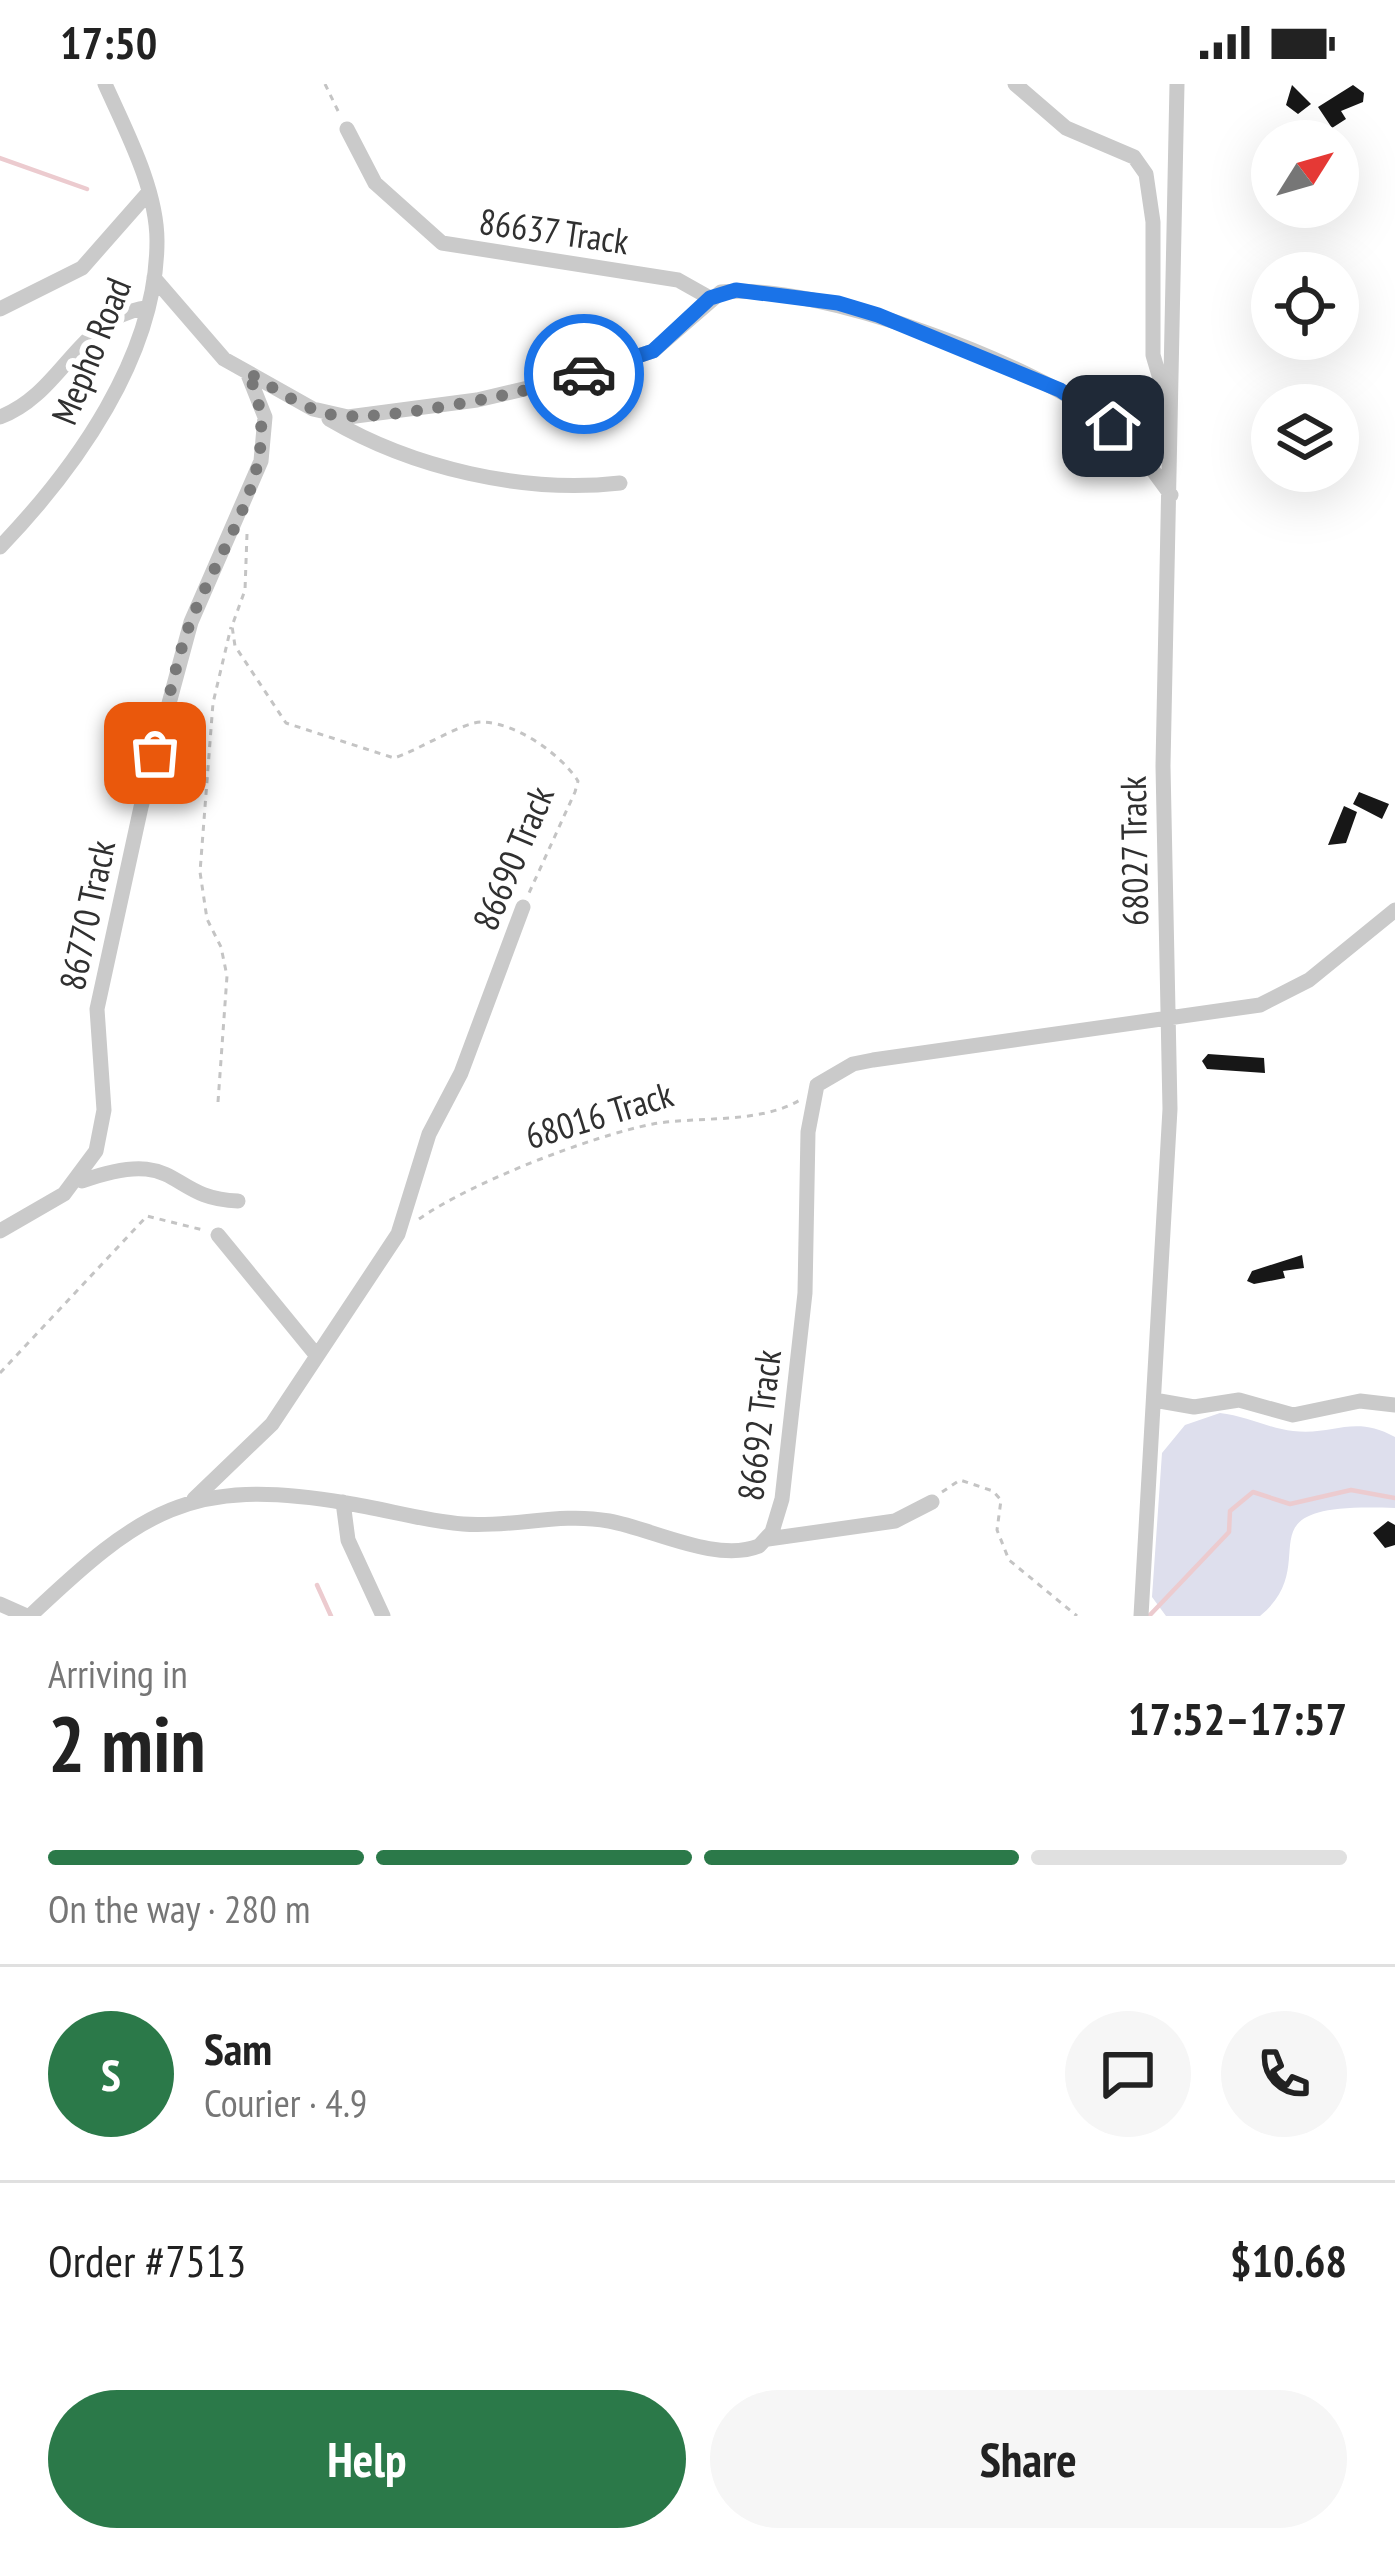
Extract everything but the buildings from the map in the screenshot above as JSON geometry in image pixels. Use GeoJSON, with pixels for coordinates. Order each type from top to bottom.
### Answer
{"type":"FeatureCollection","features":[{"type":"Feature","properties":{"kind":"street","name":"Mepho Road"},"geometry":{"type":"LineString","coordinates":[[0,547],[73,466],[98,425],[154,278],[157,238],[148,193],[105,84]]}},
{"type":"Feature","properties":{"kind":"street"},"geometry":{"type":"LineString","coordinates":[[1015,84],[1066,128],[1134,157],[1146,174],[1153,221],[1154,356],[1172,418]]}},
{"type":"Feature","properties":{"kind":"street","name":"68027 Track"},"geometry":{"type":"LineString","coordinates":[[1141,1616],[1170,1018],[1163,766],[1177,84]]}},
{"type":"Feature","properties":{"kind":"street","name":"86637 Track"},"geometry":{"type":"LineString","coordinates":[[347,129],[375,183],[442,243],[678,280],[710,298]]}},
{"type":"Feature","properties":{"kind":"street"},"geometry":{"type":"LineString","coordinates":[[0,309],[82,268],[148,193]]}},
{"type":"Feature","properties":{"kind":"street"},"geometry":{"type":"LineString","coordinates":[[154,278],[208,345],[360,437],[427,461],[549,487],[620,483]]}},
{"type":"Feature","properties":{"kind":"street"},"geometry":{"type":"LineString","coordinates":[[313,409],[362,417],[572,379],[653,351],[710,298],[736,290],[838,303],[1035,379],[1113,426],[1171,495]]}},
{"type":"Feature","properties":{"kind":"street"},"geometry":{"type":"LineString","coordinates":[[0,417],[36,398],[97,327],[124,311],[146,308]]}},
{"type":"Feature","properties":{"kind":"street","name":"86770 Track"},"geometry":{"type":"LineString","coordinates":[[79,1182],[100,1133],[97,1009],[141,807],[190,622],[261,461],[265,417],[247,372]]}},
{"type":"Feature","properties":{"kind":"street","name":"86690 Track"},"geometry":{"type":"LineString","coordinates":[[398,1234],[429,1134],[461,1072],[523,907]]}},
{"type":"Feature","properties":{"kind":"street"},"geometry":{"type":"LineString","coordinates":[[812,1093],[825,1079],[854,1064],[1239,1010],[1277,998],[1309,980],[1395,910]]}},
{"type":"Feature","properties":{"kind":"street","name":"86692 Track"},"geometry":{"type":"LineString","coordinates":[[194,1498],[275,1495],[343,1502],[459,1524],[582,1517],[739,1552],[768,1539],[782,1499],[802,1329],[812,1093]]}},
{"type":"Feature","properties":{"kind":"street"},"geometry":{"type":"LineString","coordinates":[[0,1231],[79,1182],[126,1167],[158,1168],[197,1190],[238,1201]]}},
{"type":"Feature","properties":{"kind":"street"},"geometry":{"type":"LineString","coordinates":[[0,1604],[28,1616],[131,1528],[194,1498],[261,1437],[398,1234]]}},
{"type":"Feature","properties":{"kind":"street"},"geometry":{"type":"LineString","coordinates":[[218,1235],[317,1356]]}},
{"type":"Feature","properties":{"kind":"street"},"geometry":{"type":"LineString","coordinates":[[1154,1400],[1193,1407],[1239,1400],[1293,1414],[1360,1401],[1395,1406]]}},
{"type":"Feature","properties":{"kind":"street"},"geometry":{"type":"LineString","coordinates":[[343,1502],[356,1564],[383,1616]]}},
{"type":"Feature","properties":{"kind":"street"},"geometry":{"type":"LineString","coordinates":[[768,1539],[895,1521],[932,1502]]}},
{"type":"Feature","properties":{"kind":"path"},"geometry":{"type":"LineString","coordinates":[[325,84],[347,129]]}},
{"type":"Feature","properties":{"kind":"path"},"geometry":{"type":"LineString","coordinates":[[218,1102],[227,976],[221,946],[207,919],[200,872],[212,703],[245,590],[248,525]]}},
{"type":"Feature","properties":{"kind":"path","name":"86690 Track"},"geometry":{"type":"LineString","coordinates":[[232,626],[235,646],[286,723],[302,733],[394,758],[482,721],[520,732],[569,767],[578,781],[575,792],[523,907]]}},
{"type":"Feature","properties":{"kind":"path","name":"68016 Track"},"geometry":{"type":"LineString","coordinates":[[398,1234],[474,1185],[617,1134],[705,1116],[778,1112],[812,1093]]}},
{"type":"Feature","properties":{"kind":"path"},"geometry":{"type":"LineString","coordinates":[[0,1373],[147,1216],[218,1235]]}},
{"type":"Feature","properties":{"kind":"path"},"geometry":{"type":"LineString","coordinates":[[932,1502],[960,1480],[993,1491],[1001,1500],[997,1530],[1009,1560],[1077,1616]]}},
{"type":"Feature","properties":{"kind":"shaded area"},"geometry":{"type":"Polygon","coordinates":[[[1220,1413],[1293,1431],[1355,1426],[1395,1437],[1395,1508],[1344,1508],[1314,1514],[1298,1524],[1279,1595],[1260,1616],[1166,1616],[1152,1597],[1162,1453],[1185,1425],[1220,1413]]]}},
{"type":"Feature","properties":{"kind":"waterway"},"geometry":{"type":"LineString","coordinates":[[0,158],[87,189]]}},
{"type":"Feature","properties":{"kind":"waterway"},"geometry":{"type":"LineString","coordinates":[[1149,1616],[1229,1532],[1230,1511],[1253,1492],[1290,1504],[1351,1490],[1395,1498]]}},
{"type":"Feature","properties":{"kind":"waterway"},"geometry":{"type":"LineString","coordinates":[[317,1585],[331,1616]]}},
{"type":"Feature","properties":{"kind":"way so far"},"geometry":{"type":"LineString","coordinates":[[155,753],[190,622],[261,461],[265,417],[247,372],[313,409],[348,417],[478,400],[584,374]]}},
{"type":"Feature","properties":{"kind":"route"},"geometry":{"type":"LineString","coordinates":[[584,374],[653,351],[710,298],[736,290],[838,303],[878,315],[1060,390],[1113,426]]}}]}
